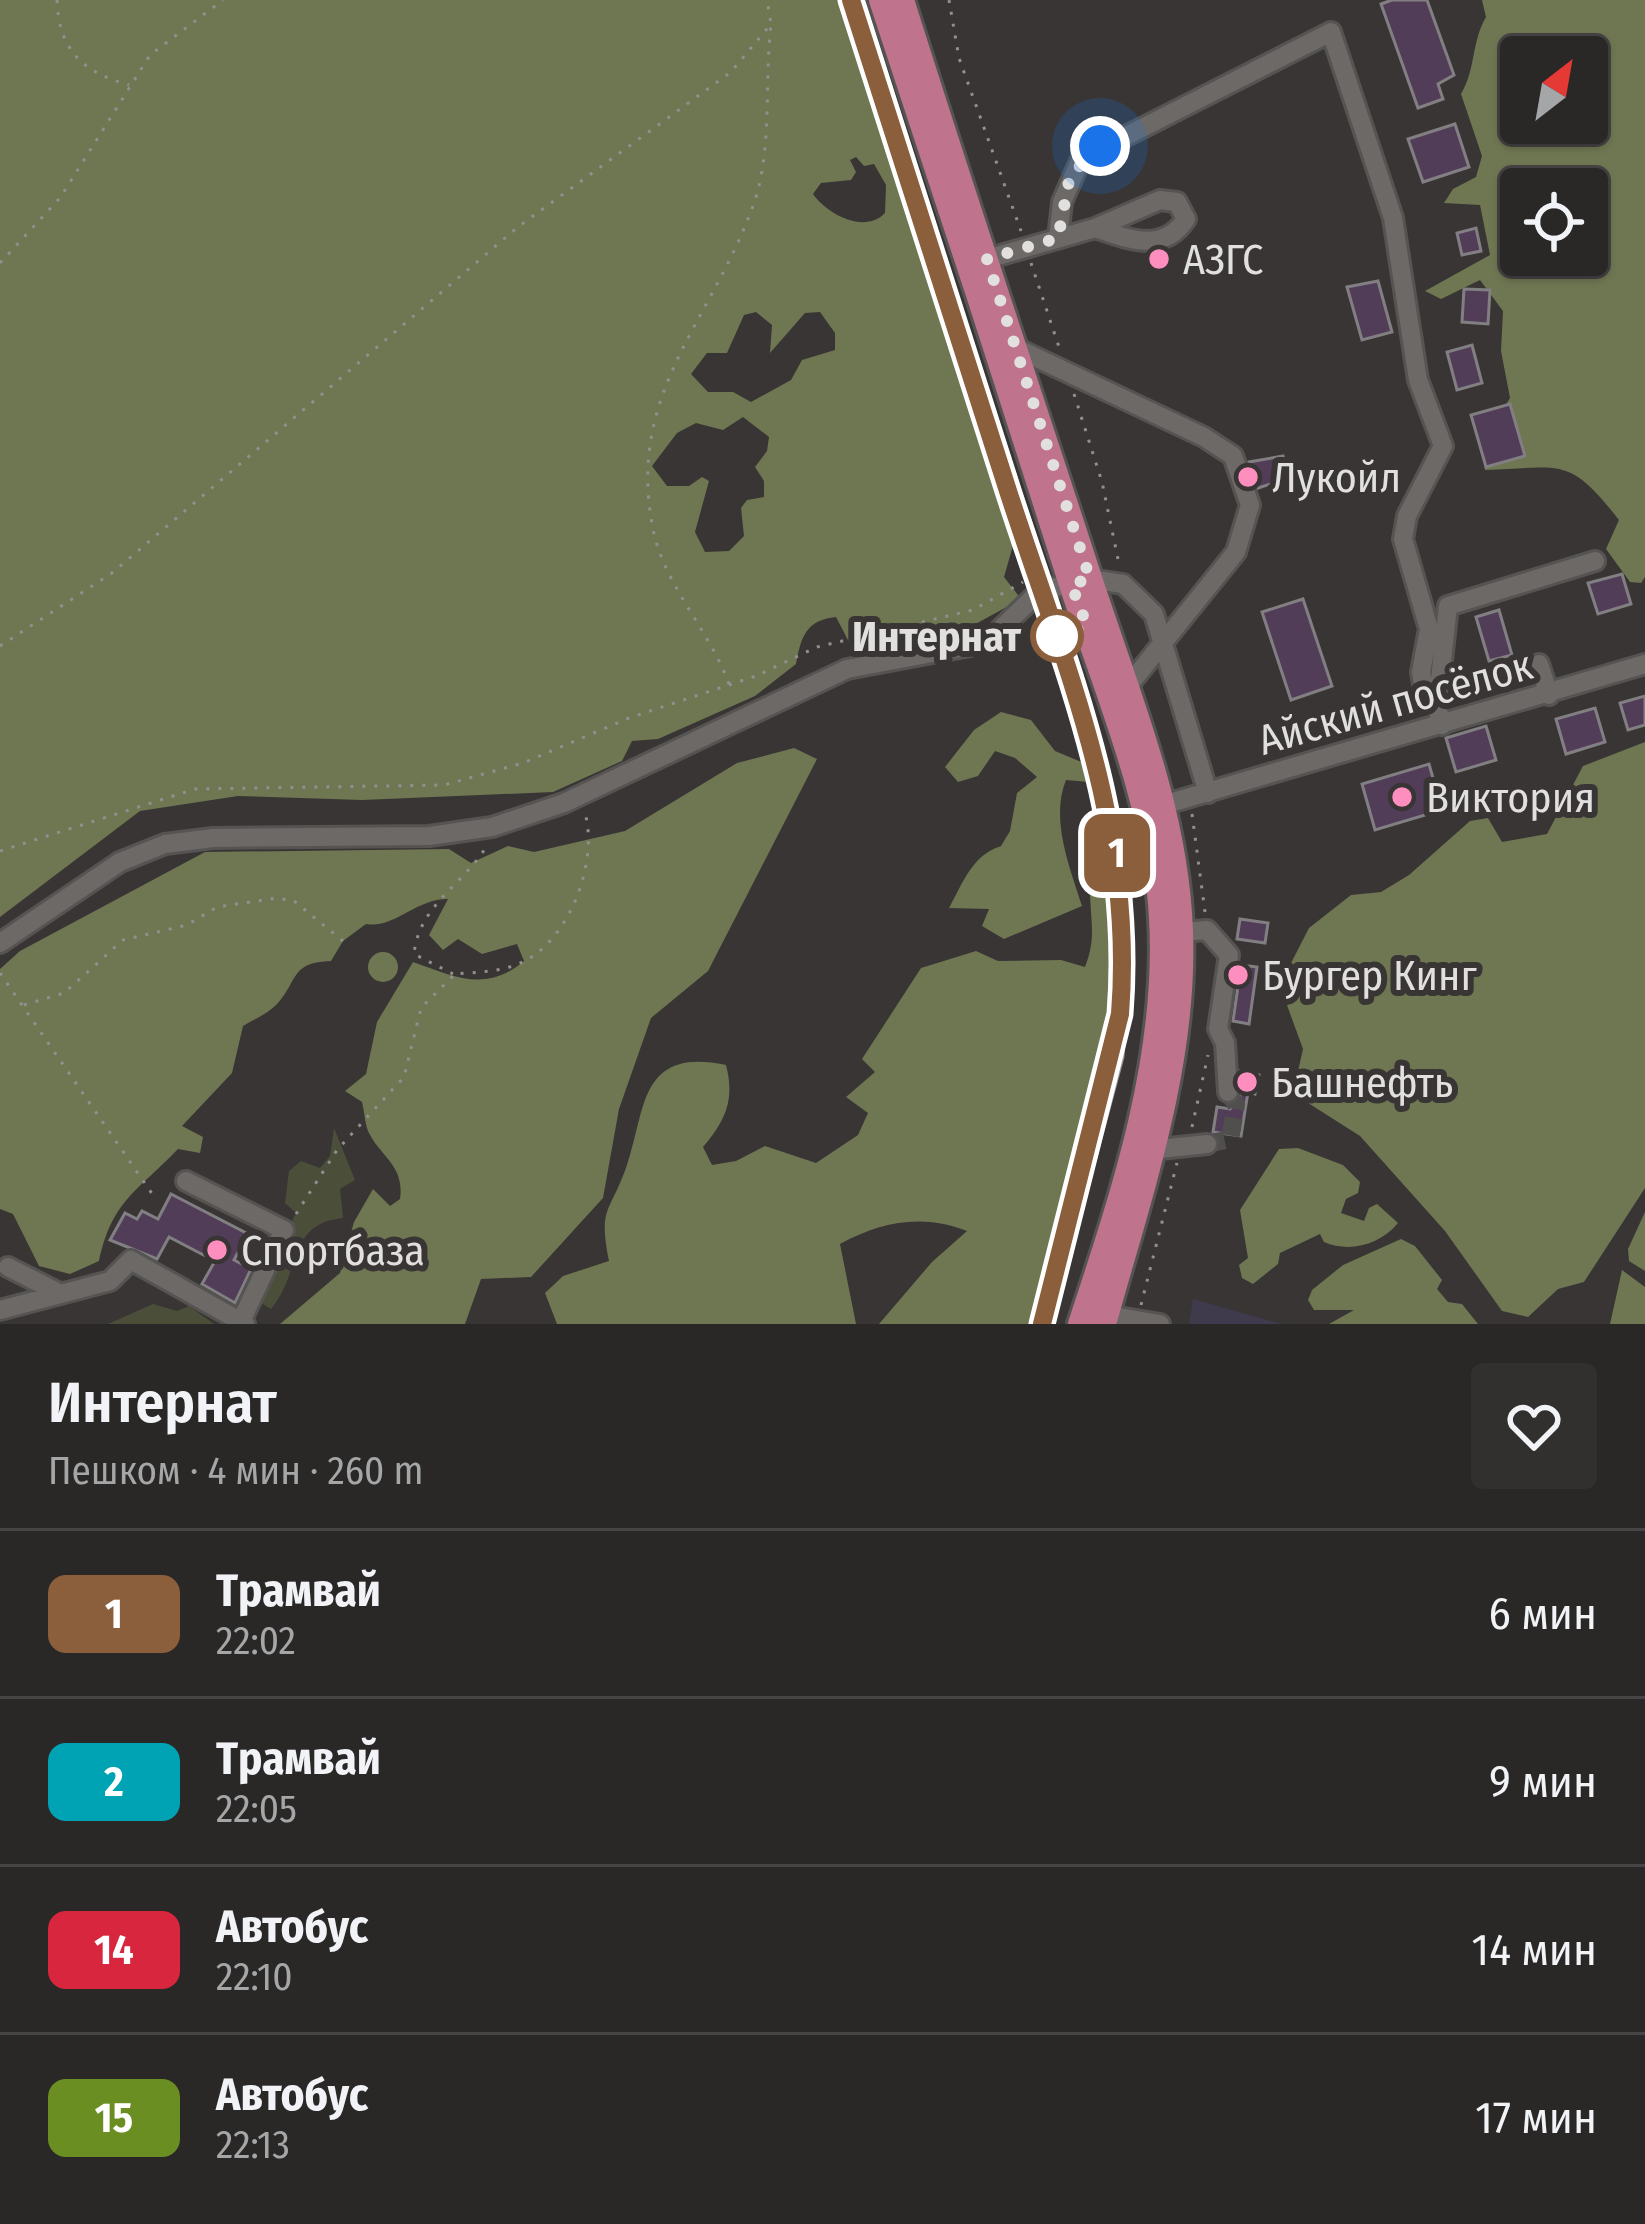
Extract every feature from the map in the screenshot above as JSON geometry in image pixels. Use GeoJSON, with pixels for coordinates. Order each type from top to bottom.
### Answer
{"type":"FeatureCollection","features":[{"type":"Feature","properties":{"kind":"main road"},"geometry":{"type":"LineString","coordinates":[[881,0],[1128,686],[1163,805],[1181,932],[1173,1052],[1106,1320]]}},
{"type":"Feature","properties":{"kind":"main road"},"geometry":{"type":"LineString","coordinates":[[902,0],[1091,582],[1142,806],[1161,920],[1155,1043],[1112,1232],[1080,1324]]}},
{"type":"Feature","properties":{"kind":"street"},"geometry":{"type":"LineString","coordinates":[[1058,238],[1062,202],[1082,159],[1331,32],[1393,218],[1418,380],[1443,446],[1407,516],[1403,539],[1429,629],[1421,672],[1425,697],[1439,716]]}},
{"type":"Feature","properties":{"kind":"street"},"geometry":{"type":"LineString","coordinates":[[987,259],[1096,228]]}},
{"type":"Feature","properties":{"kind":"street"},"geometry":{"type":"LineString","coordinates":[[1016,348],[1182,422],[1233,456],[1250,505],[1236,552],[1128,686]]}},
{"type":"Feature","properties":{"kind":"street"},"geometry":{"type":"LineString","coordinates":[[1439,716],[1448,606],[1595,561]]}},
{"type":"Feature","properties":{"kind":"street"},"geometry":{"type":"LineString","coordinates":[[0,944],[120,862],[165,844],[213,838],[428,836],[491,827],[580,796],[847,669],[986,643],[1009,627],[1034,595],[1091,582],[1145,601],[1164,646],[1208,793]]}},
{"type":"Feature","properties":{"kind":"street"},"geometry":{"type":"LineString","coordinates":[[1539,664],[1550,695]]}},
{"type":"Feature","properties":{"kind":"street","name":"Айский посёлок"},"geometry":{"type":"LineString","coordinates":[[1163,805],[1439,716],[1550,695],[1645,664]]}},
{"type":"Feature","properties":{"kind":"street"},"geometry":{"type":"LineString","coordinates":[[1181,932],[1207,930],[1229,955],[1218,1029],[1225,1043],[1228,1093]]}},
{"type":"Feature","properties":{"kind":"street"},"geometry":{"type":"LineString","coordinates":[[1150,1150],[1207,1144]]}},
{"type":"Feature","properties":{"kind":"street"},"geometry":{"type":"LineString","coordinates":[[0,1310],[110,1281],[131,1260],[243,1322],[284,1230],[186,1181]]}},
{"type":"Feature","properties":{"kind":"street"},"geometry":{"type":"LineString","coordinates":[[8,1267],[57,1292]]}},
{"type":"Feature","properties":{"kind":"street"},"geometry":{"type":"LineString","coordinates":[[1106,1320],[1160,1324]]}},
{"type":"Feature","properties":{"kind":"path"},"geometry":{"type":"LineString","coordinates":[[57,0],[62,41],[76,60],[100,77],[130,85]]}},
{"type":"Feature","properties":{"kind":"path"},"geometry":{"type":"LineString","coordinates":[[0,263],[60,198],[150,55],[223,0]]}},
{"type":"Feature","properties":{"kind":"path"},"geometry":{"type":"LineString","coordinates":[[729,684],[716,647],[688,609],[654,535],[646,476],[659,394],[729,262],[764,165],[771,23],[767,0]]}},
{"type":"Feature","properties":{"kind":"path"},"geometry":{"type":"LineString","coordinates":[[0,646],[112,573],[518,226],[730,72],[771,23]]}},
{"type":"Feature","properties":{"kind":"path"},"geometry":{"type":"LineString","coordinates":[[0,851],[195,789],[444,784],[524,763],[817,647],[974,610],[1023,582]]}},
{"type":"Feature","properties":{"kind":"path"},"geometry":{"type":"LineString","coordinates":[[491,827],[482,855],[448,886],[416,936],[414,954],[455,974],[492,971],[530,958],[564,925],[579,892],[589,826],[580,796]]}},
{"type":"Feature","properties":{"kind":"path"},"geometry":{"type":"LineString","coordinates":[[24,1005],[64,993],[123,940],[187,925],[217,907],[278,898],[294,901],[343,940]]}},
{"type":"Feature","properties":{"kind":"path"},"geometry":{"type":"LineString","coordinates":[[0,973],[155,1198]]}},
{"type":"Feature","properties":{"kind":"path"},"geometry":{"type":"LineString","coordinates":[[284,1230],[337,1150],[404,1077],[421,1008],[455,974]]}},
{"type":"Feature","properties":{"kind":"shaded area"},"geometry":{"type":"Polygon","coordinates":[[[1193,1299],[1282,1324],[1189,1324],[1193,1299]]]}},
{"type":"Feature","properties":{"kind":"green space"},"geometry":{"type":"Polygon","coordinates":[[[0,0],[844,0],[1018,528],[1004,577],[1021,599],[950,638],[849,642],[836,617],[818,622],[803,638],[796,664],[755,696],[658,739],[632,741],[622,761],[553,792],[362,800],[238,796],[140,811],[0,917],[0,0]],[[856,157],[850,160],[856,172],[851,180],[821,183],[813,194],[837,215],[867,222],[885,213],[886,185],[874,164],[864,166],[856,157]],[[756,312],[744,315],[727,353],[707,353],[691,374],[708,392],[733,392],[751,402],[791,380],[802,360],[835,350],[835,333],[820,312],[805,313],[770,353],[772,325],[756,312]],[[743,417],[723,430],[696,423],[677,433],[652,466],[667,486],[689,486],[702,477],[709,481],[695,532],[705,552],[729,551],[744,536],[741,508],[747,500],[764,497],[764,481],[755,467],[767,451],[769,437],[743,417]]]}},
{"type":"Feature","properties":{"kind":"green space"},"geometry":{"type":"Polygon","coordinates":[[[1482,0],[1645,0],[1645,577],[1641,583],[1630,582],[1606,549],[1619,520],[1587,484],[1548,468],[1485,470],[1481,444],[1510,398],[1501,351],[1503,311],[1480,280],[1441,299],[1425,291],[1490,255],[1480,205],[1444,203],[1453,189],[1476,177],[1482,156],[1461,94],[1486,17],[1482,0]]]}},
{"type":"Feature","properties":{"kind":"green space"},"geometry":{"type":"Polygon","coordinates":[[[1001,712],[1031,720],[1055,751],[1098,769],[1108,790],[1126,909],[1106,1069],[1097,1102],[1078,1134],[1077,1182],[1057,1212],[1056,1247],[1037,1324],[879,1324],[932,1262],[967,1231],[903,1222],[840,1244],[856,1324],[557,1324],[545,1293],[563,1276],[609,1261],[608,1211],[644,1104],[661,1074],[676,1065],[726,1065],[726,1109],[703,1147],[712,1165],[736,1161],[765,1146],[816,1163],[858,1135],[868,1113],[846,1097],[875,1072],[862,1059],[921,968],[976,951],[998,961],[1061,960],[1085,967],[1092,939],[1090,878],[1095,828],[1088,782],[1066,780],[1060,811],[1063,843],[1082,906],[1004,939],[982,926],[989,909],[949,908],[975,863],[1001,846],[1010,831],[1017,793],[1037,777],[1015,758],[995,751],[978,776],[958,782],[945,767],[974,730],[1001,712]]]}},
{"type":"Feature","properties":{"kind":"green space"},"geometry":{"type":"Polygon","coordinates":[[[1645,742],[1645,1188],[1584,1282],[1558,1289],[1528,1317],[1502,1311],[1445,1231],[1360,1136],[1305,1101],[1296,1080],[1303,1049],[1284,997],[1289,967],[1309,928],[1351,895],[1381,892],[1409,875],[1470,821],[1488,818],[1502,842],[1547,834],[1583,766],[1645,742]]]}},
{"type":"Feature","properties":{"kind":"green space"},"geometry":{"type":"Polygon","coordinates":[[[794,748],[817,759],[708,971],[651,1018],[619,1109],[603,1198],[531,1277],[481,1279],[465,1324],[280,1324],[340,1273],[354,1222],[373,1189],[390,1206],[400,1199],[399,1178],[368,1131],[362,1102],[345,1091],[366,1074],[377,1022],[413,962],[457,977],[483,979],[497,977],[524,961],[517,944],[482,954],[458,939],[443,950],[429,935],[448,899],[386,922],[366,924],[343,941],[331,961],[302,969],[274,1007],[243,1026],[232,1073],[182,1126],[203,1137],[200,1153],[178,1149],[128,1198],[111,1224],[99,1261],[70,1274],[39,1266],[13,1214],[0,1209],[0,969],[20,951],[205,852],[449,849],[471,863],[508,846],[534,852],[625,831],[737,763],[794,748]]]}},
{"type":"Feature","properties":{"kind":"green space"},"geometry":{"type":"Polygon","coordinates":[[[383,952],[398,967],[383,982],[368,967],[383,952]]]}},
{"type":"Feature","properties":{"kind":"green space"},"geometry":{"type":"Polygon","coordinates":[[[334,1128],[355,1180],[340,1189],[343,1218],[312,1229],[304,1239],[271,1309],[261,1303],[263,1294],[287,1248],[296,1213],[285,1203],[289,1171],[301,1161],[320,1168],[330,1156],[334,1128]]]}},
{"type":"Feature","properties":{"kind":"green space"},"geometry":{"type":"Polygon","coordinates":[[[1298,1148],[1343,1165],[1360,1182],[1358,1193],[1346,1199],[1341,1213],[1364,1221],[1369,1208],[1377,1204],[1398,1223],[1373,1242],[1354,1247],[1324,1242],[1320,1234],[1280,1253],[1278,1264],[1253,1284],[1242,1278],[1239,1265],[1248,1258],[1240,1210],[1279,1149],[1298,1148]]]}},
{"type":"Feature","properties":{"kind":"green space"},"geometry":{"type":"Polygon","coordinates":[[[1645,1212],[1645,1271],[1629,1261],[1628,1249],[1645,1212]]]}},
{"type":"Feature","properties":{"kind":"green space"},"geometry":{"type":"Polygon","coordinates":[[[1401,1239],[1415,1246],[1442,1280],[1437,1289],[1448,1302],[1462,1304],[1478,1324],[1329,1324],[1354,1310],[1314,1310],[1308,1300],[1312,1290],[1343,1265],[1401,1239]]]}},
{"type":"Feature","properties":{"kind":"green space"},"geometry":{"type":"Polygon","coordinates":[[[1622,1270],[1645,1287],[1645,1324],[1610,1324],[1622,1270]]]}},
{"type":"Feature","properties":{"kind":"green space"},"geometry":{"type":"Polygon","coordinates":[[[153,1304],[177,1311],[189,1306],[214,1324],[108,1324],[153,1304]]]}},
{"type":"Feature","properties":{"kind":"building"},"geometry":{"type":"Polygon","coordinates":[[[1427,0],[1454,75],[1438,84],[1443,99],[1418,108],[1381,4],[1427,0]]]}},
{"type":"Feature","properties":{"kind":"building"},"geometry":{"type":"Polygon","coordinates":[[[1455,124],[1469,167],[1423,182],[1408,139],[1455,124]]]}},
{"type":"Feature","properties":{"kind":"building"},"geometry":{"type":"Polygon","coordinates":[[[1476,228],[1481,251],[1462,255],[1457,233],[1476,228]]]}},
{"type":"Feature","properties":{"kind":"building","name":"АЗГС"},"geometry":{"type":"Polygon","coordinates":[[[1160,251],[1170,261],[1160,271],[1150,261],[1160,251]]]}},
{"type":"Feature","properties":{"kind":"building"},"geometry":{"type":"Polygon","coordinates":[[[1378,281],[1392,332],[1362,340],[1347,287],[1378,281]]]}},
{"type":"Feature","properties":{"kind":"building"},"geometry":{"type":"Polygon","coordinates":[[[1464,289],[1490,290],[1488,324],[1462,322],[1464,289]]]}},
{"type":"Feature","properties":{"kind":"building"},"geometry":{"type":"Polygon","coordinates":[[[1472,345],[1482,383],[1457,390],[1447,352],[1472,345]]]}},
{"type":"Feature","properties":{"kind":"building"},"geometry":{"type":"Polygon","coordinates":[[[1510,404],[1525,456],[1486,467],[1471,415],[1510,404]]]}},
{"type":"Feature","properties":{"kind":"building"},"geometry":{"type":"Polygon","coordinates":[[[1283,456],[1289,478],[1258,488],[1249,462],[1283,456]]]}},
{"type":"Feature","properties":{"kind":"building"},"geometry":{"type":"Polygon","coordinates":[[[1622,574],[1631,604],[1598,614],[1588,583],[1622,574]]]}},
{"type":"Feature","properties":{"kind":"building"},"geometry":{"type":"Polygon","coordinates":[[[1303,599],[1332,686],[1291,700],[1262,612],[1303,599]]]}},
{"type":"Feature","properties":{"kind":"building"},"geometry":{"type":"Polygon","coordinates":[[[1499,610],[1512,655],[1489,661],[1476,617],[1499,610]]]}},
{"type":"Feature","properties":{"kind":"building"},"geometry":{"type":"Polygon","coordinates":[[[1645,696],[1645,725],[1628,730],[1620,703],[1645,696]]]}},
{"type":"Feature","properties":{"kind":"building"},"geometry":{"type":"Polygon","coordinates":[[[1595,708],[1605,742],[1566,754],[1556,719],[1595,708]]]}},
{"type":"Feature","properties":{"kind":"building"},"geometry":{"type":"Polygon","coordinates":[[[1486,726],[1496,760],[1456,772],[1446,738],[1486,726]]]}},
{"type":"Feature","properties":{"kind":"building","name":"Виктория"},"geometry":{"type":"Polygon","coordinates":[[[1429,764],[1442,810],[1375,830],[1362,784],[1429,764]]]}},
{"type":"Feature","properties":{"kind":"building"},"geometry":{"type":"Polygon","coordinates":[[[1240,919],[1268,923],[1265,943],[1237,939],[1240,919]]]}},
{"type":"Feature","properties":{"kind":"building"},"geometry":{"type":"Polygon","coordinates":[[[1241,965],[1257,967],[1249,1024],[1233,1021],[1241,965]]]}},
{"type":"Feature","properties":{"kind":"building"},"geometry":{"type":"Polygon","coordinates":[[[1240,1071],[1259,1075],[1255,1094],[1248,1092],[1241,1136],[1213,1132],[1217,1107],[1230,1109],[1240,1097],[1240,1071]]]}},
{"type":"Feature","properties":{"kind":"building","name":"Спортбаза"},"geometry":{"type":"Polygon","coordinates":[[[171,1194],[248,1234],[234,1260],[251,1269],[235,1303],[202,1284],[215,1261],[169,1237],[157,1259],[110,1240],[125,1213],[137,1219],[142,1211],[158,1219],[171,1194]]]}},
{"type":"Feature","properties":{"kind":"tunnel"},"geometry":{"type":"LineString","coordinates":[[1207,1144],[1230,1139],[1236,1105],[1228,1092]]}},
{"type":"Feature","properties":{"kind":"tram line","name":"1"},"geometry":{"type":"LineString","coordinates":[[851,0],[1040,591],[1066,659],[1115,834],[1124,962],[1120,1014],[1042,1324]]}},
{"type":"Feature","properties":{"kind":"tram line"},"geometry":{"type":"LineString","coordinates":[[860,0],[1093,712],[1126,844],[1132,940],[1123,1057],[1051,1324]]}},
{"type":"Feature","properties":{"kind":"place","name":"АЗГС"},"geometry":{"type":"Point","coordinates":[1159,259]}},
{"type":"Feature","properties":{"kind":"place","name":"Лукойл"},"geometry":{"type":"Point","coordinates":[1248,477]}},
{"type":"Feature","properties":{"kind":"place","name":"Интернат"},"geometry":{"type":"Point","coordinates":[1057,636]}},
{"type":"Feature","properties":{"kind":"place","name":"Виктория"},"geometry":{"type":"Point","coordinates":[1402,797]}},
{"type":"Feature","properties":{"kind":"place","name":"Бургер Кинг"},"geometry":{"type":"Point","coordinates":[1238,975]}},
{"type":"Feature","properties":{"kind":"place","name":"Башнефть"},"geometry":{"type":"Point","coordinates":[1247,1082]}},
{"type":"Feature","properties":{"kind":"place","name":"Спортбаза"},"geometry":{"type":"Point","coordinates":[217,1250]}},
{"type":"Feature","properties":{"kind":"route"},"geometry":{"type":"LineString","coordinates":[[1057,636],[1087,626],[1071,584],[1090,579],[987,259],[1058,238],[1070,176],[1100,146]]}}]}
